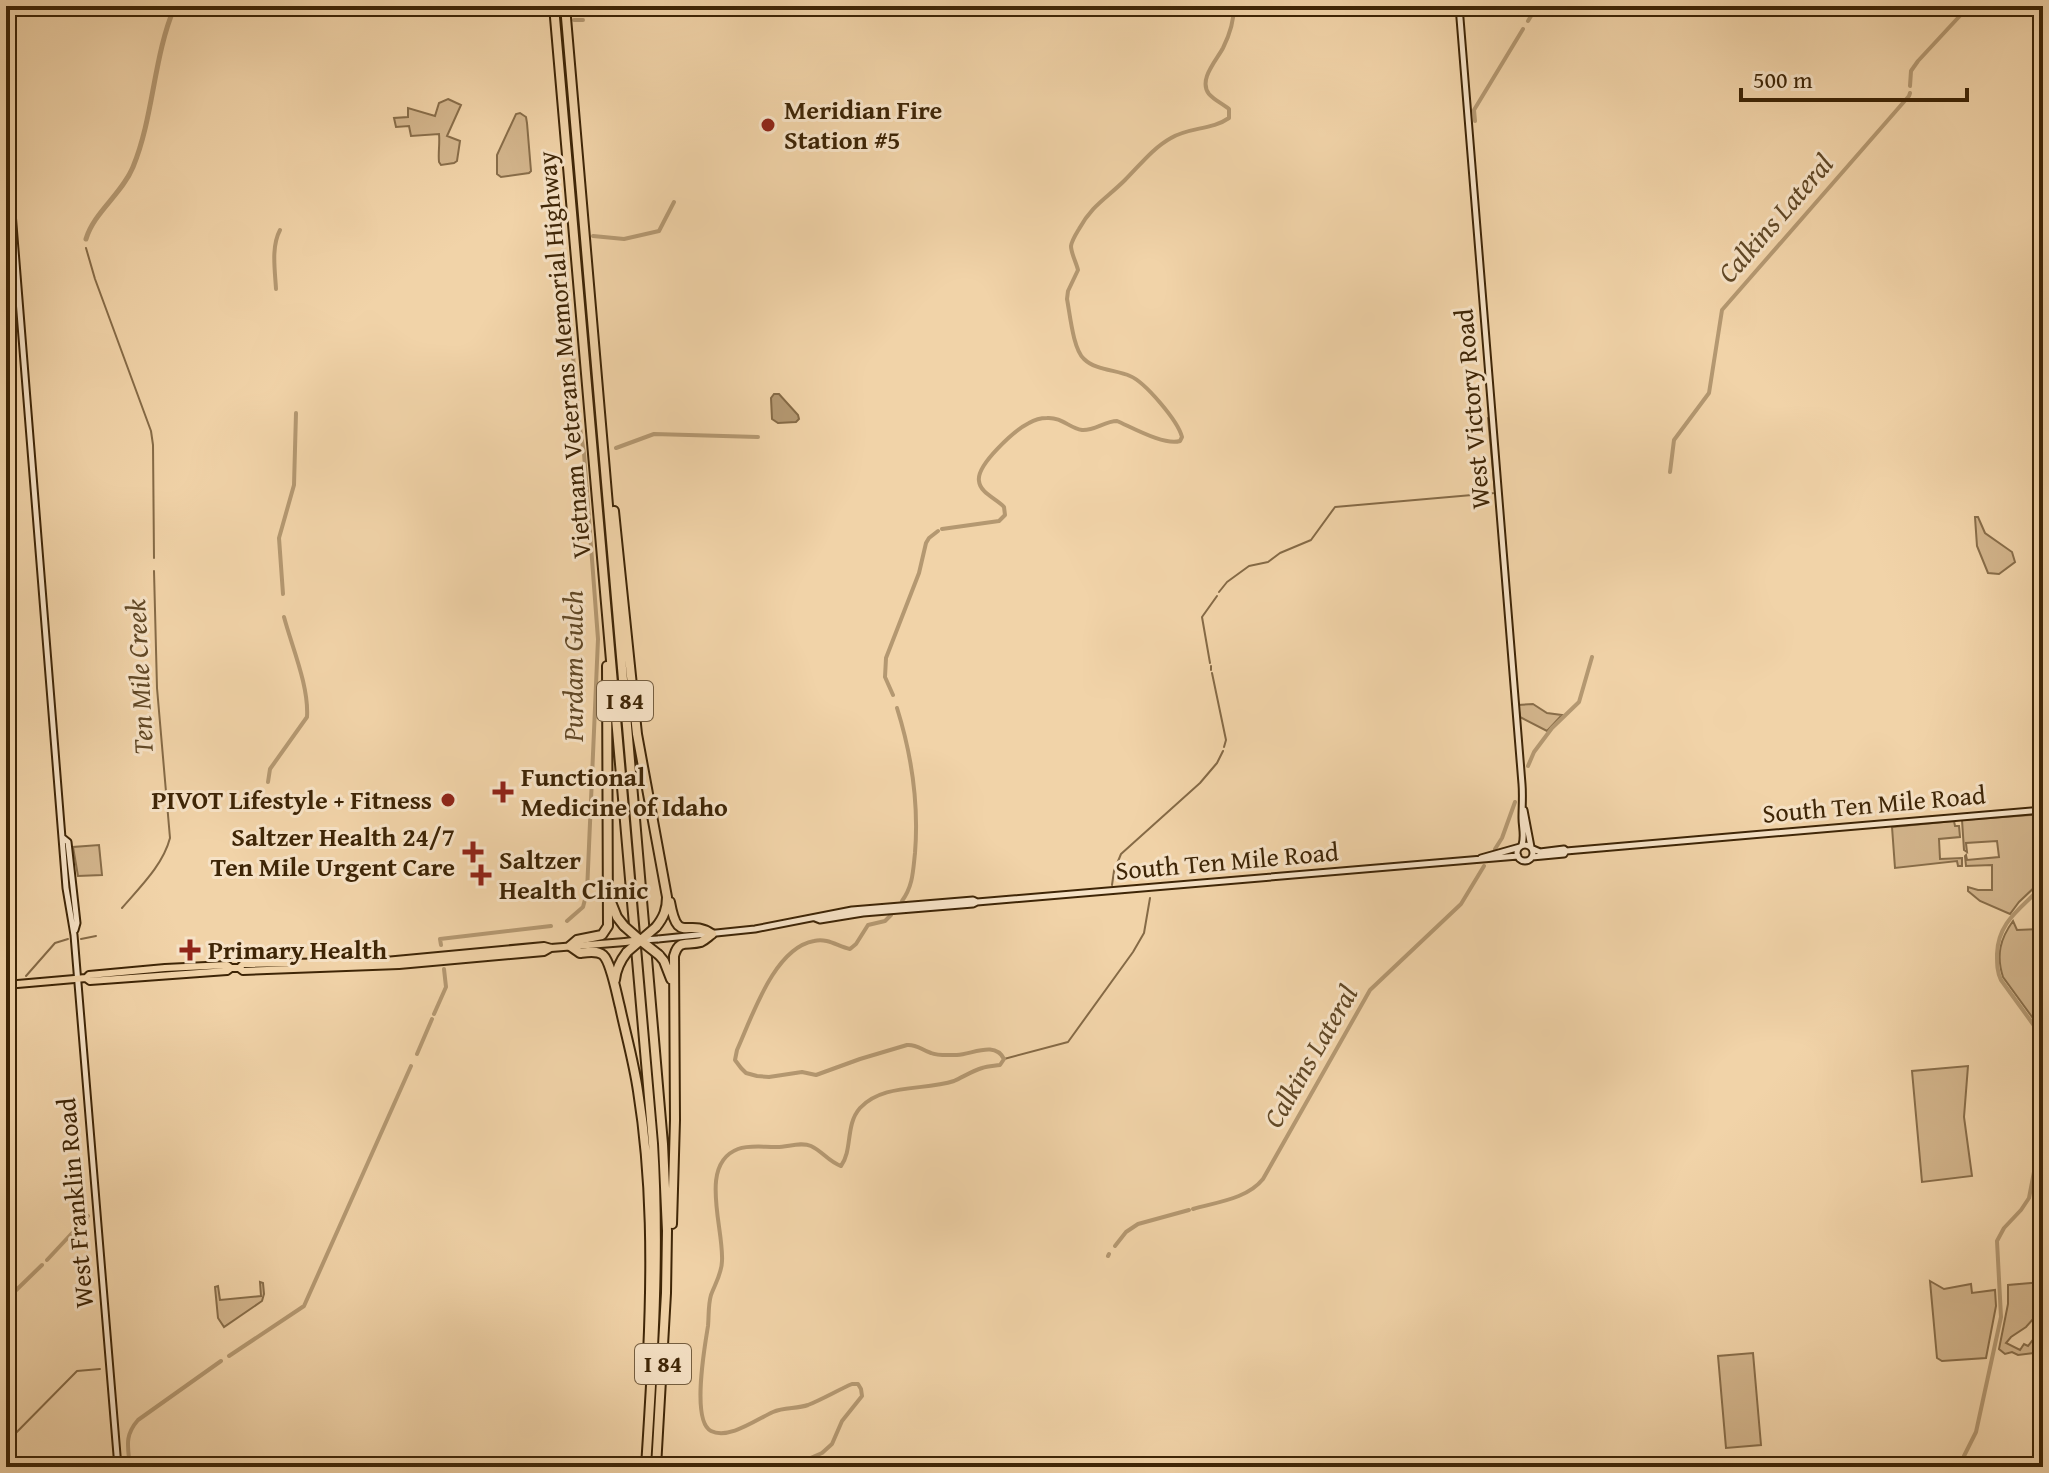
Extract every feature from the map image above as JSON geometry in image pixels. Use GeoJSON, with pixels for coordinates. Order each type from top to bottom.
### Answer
{"type":"FeatureCollection","features":[{"type":"Feature","properties":{"kind":"highway","name":"Vietnam Veterans Memorial Highway"},"geometry":{"type":"LineString","coordinates":[[554,6],[657,1205],[656,1312],[645,1467]]}},
{"type":"Feature","properties":{"kind":"highway","name":"Vietnam Veterans Memorial Highway"},"geometry":{"type":"LineString","coordinates":[[565,6],[664,1155],[667,1261],[656,1467]]}},
{"type":"Feature","properties":{"kind":"highway"},"geometry":{"type":"LineString","coordinates":[[599,394],[606,429],[637,734],[665,885],[675,923],[684,929],[702,928],[715,934]]}},
{"type":"Feature","properties":{"kind":"highway"},"geometry":{"type":"LineString","coordinates":[[610,642],[607,659],[608,926],[596,937],[577,940],[570,946],[580,953],[595,952],[607,959],[638,1090],[649,1206],[650,1313],[645,1467]]}},
{"type":"Feature","properties":{"kind":"highway"},"geometry":{"type":"LineString","coordinates":[[609,885],[611,906],[624,926],[659,955],[668,971],[673,995]]}},
{"type":"Feature","properties":{"kind":"highway"},"geometry":{"type":"LineString","coordinates":[[616,993],[615,972],[620,960],[662,919],[667,907],[665,885]]}},
{"type":"Feature","properties":{"kind":"highway"},"geometry":{"type":"LineString","coordinates":[[667,1261],[672,1229],[674,1174],[674,956],[685,943],[703,941],[715,934]]}},
{"type":"Feature","properties":{"kind":"main road","name":"West Victory Road"},"geometry":{"type":"LineString","coordinates":[[1459,6],[1524,810],[1532,848]]}},
{"type":"Feature","properties":{"kind":"main road","name":"West Franklin Road"},"geometry":{"type":"LineString","coordinates":[[6,137],[66,888],[74,935],[118,1467]]}},
{"type":"Feature","properties":{"kind":"main road"},"geometry":{"type":"LineString","coordinates":[[6,250],[15,249]]}},
{"type":"Feature","properties":{"kind":"main road","name":"West Victory Road"},"geometry":{"type":"LineString","coordinates":[[1521,846],[1525,833],[1524,810]]}},
{"type":"Feature","properties":{"kind":"main road","name":"South Ten Mile Road"},"geometry":{"type":"LineString","coordinates":[[1532,848],[1540,852],[1566,851],[2043,810]]}},
{"type":"Feature","properties":{"kind":"main road","name":"West Franklin Road"},"geometry":{"type":"LineString","coordinates":[[63,838],[68,842],[77,923],[74,935]]}},
{"type":"Feature","properties":{"kind":"main road"},"geometry":{"type":"LineString","coordinates":[[1521,846],[1532,848],[1532,857],[1525,861],[1518,856],[1521,846]]}},
{"type":"Feature","properties":{"kind":"main road","name":"South Ten Mile Road"},"geometry":{"type":"LineString","coordinates":[[6,985],[227,971],[243,964],[385,961],[738,932],[843,911],[1144,889],[1480,859],[1521,846]]}},
{"type":"Feature","properties":{"kind":"main road"},"geometry":{"type":"LineString","coordinates":[[63,850],[72,880]]}},
{"type":"Feature","properties":{"kind":"main road","name":"South Ten Mile Road"},"geometry":{"type":"LineString","coordinates":[[1532,857],[1564,854],[1566,851]]}},
{"type":"Feature","properties":{"kind":"main road","name":"South Ten Mile Road"},"geometry":{"type":"LineString","coordinates":[[1480,859],[1518,856]]}},
{"type":"Feature","properties":{"kind":"shaded area"},"geometry":{"type":"Polygon","coordinates":[[[448,99],[461,105],[447,136],[460,141],[457,161],[441,165],[439,134],[411,136],[409,126],[396,127],[394,118],[408,117],[408,108],[435,116],[439,103],[448,99]]]}},
{"type":"Feature","properties":{"kind":"shaded area"},"geometry":{"type":"Polygon","coordinates":[[[516,114],[526,117],[531,171],[501,177],[497,174],[497,155],[516,114]]]}},
{"type":"Feature","properties":{"kind":"shaded area"},"geometry":{"type":"Polygon","coordinates":[[[779,394],[798,415],[796,422],[778,423],[772,419],[771,398],[779,394]]]}},
{"type":"Feature","properties":{"kind":"shaded area"},"geometry":{"type":"Polygon","coordinates":[[[1975,517],[1978,517],[1985,533],[2012,552],[2015,562],[1999,574],[1988,573],[1977,546],[1975,517]]]}},
{"type":"Feature","properties":{"kind":"shaded area"},"geometry":{"type":"Polygon","coordinates":[[[1533,704],[1547,713],[1562,715],[1547,731],[1520,717],[1518,705],[1533,704]]]}},
{"type":"Feature","properties":{"kind":"shaded area"},"geometry":{"type":"Polygon","coordinates":[[[2043,814],[2043,833],[2037,847],[2039,883],[2010,914],[1980,901],[1968,891],[1968,887],[1992,890],[1992,865],[1966,866],[1965,856],[1967,860],[1999,857],[1997,841],[1966,843],[1967,852],[1964,850],[1962,820],[2043,814]]]}},
{"type":"Feature","properties":{"kind":"shaded area"},"geometry":{"type":"Polygon","coordinates":[[[1954,821],[1955,826],[1959,826],[1960,837],[1939,839],[1940,859],[1962,858],[1962,866],[1958,866],[1957,861],[1895,868],[1892,827],[1954,821]]]}},
{"type":"Feature","properties":{"kind":"shaded area"},"geometry":{"type":"Polygon","coordinates":[[[99,845],[102,875],[78,876],[73,847],[99,845]]]}},
{"type":"Feature","properties":{"kind":"shaded area"},"geometry":{"type":"Polygon","coordinates":[[[2013,921],[2017,930],[2043,929],[2043,1032],[2003,977],[2000,948],[2013,921]]]}},
{"type":"Feature","properties":{"kind":"shaded area"},"geometry":{"type":"Polygon","coordinates":[[[1968,1066],[1964,1117],[1972,1176],[1922,1182],[1912,1071],[1968,1066]]]}},
{"type":"Feature","properties":{"kind":"shaded area"},"geometry":{"type":"Polygon","coordinates":[[[1930,1281],[1944,1289],[1971,1284],[1972,1293],[1995,1290],[1996,1306],[1986,1358],[1942,1361],[1937,1358],[1930,1281]]]}},
{"type":"Feature","properties":{"kind":"shaded area"},"geometry":{"type":"Polygon","coordinates":[[[260,1282],[263,1283],[262,1301],[224,1327],[218,1318],[215,1287],[218,1286],[220,1300],[261,1296],[260,1282]]]}},
{"type":"Feature","properties":{"kind":"shaded area"},"geometry":{"type":"Polygon","coordinates":[[[2043,1282],[2040,1296],[2043,1296],[2043,1308],[2006,1343],[2020,1350],[2035,1337],[2043,1340],[2043,1352],[2005,1354],[1999,1349],[2008,1304],[2008,1285],[2043,1282]]]}},
{"type":"Feature","properties":{"kind":"shaded area"},"geometry":{"type":"Polygon","coordinates":[[[1753,1353],[1761,1445],[1726,1448],[1718,1356],[1753,1353]]]}},
{"type":"Feature","properties":{"kind":"waterway","name":"Ten Mile Creek"},"geometry":{"type":"LineString","coordinates":[[86,239],[95,220],[133,167],[145,128],[162,46],[175,6]]}},
{"type":"Feature","properties":{"kind":"waterway"},"geometry":{"type":"LineString","coordinates":[[942,529],[999,521],[1005,515],[1004,507],[982,489],[980,474],[998,449],[1033,421],[1052,418],[1082,430],[1117,421],[1158,439],[1180,441],[1182,437],[1174,422],[1144,386],[1130,376],[1094,365],[1080,354],[1067,299],[1078,270],[1071,246],[1089,214],[1158,147],[1178,134],[1215,125],[1229,118],[1229,109],[1209,94],[1206,83],[1227,38],[1234,6]]}},
{"type":"Feature","properties":{"kind":"waterway"},"geometry":{"type":"LineString","coordinates":[[1528,21],[1537,6]]}},
{"type":"Feature","properties":{"kind":"waterway","name":"Calkins Lateral"},"geometry":{"type":"LineString","coordinates":[[1910,86],[1911,71],[1918,61],[1969,6]]}},
{"type":"Feature","properties":{"kind":"waterway"},"geometry":{"type":"LineString","coordinates":[[574,20],[583,20]]}},
{"type":"Feature","properties":{"kind":"waterway"},"geometry":{"type":"LineString","coordinates":[[1475,121],[1474,110],[1523,29]]}},
{"type":"Feature","properties":{"kind":"waterway","name":"Calkins Lateral"},"geometry":{"type":"LineString","coordinates":[[1670,472],[1674,440],[1709,393],[1722,310],[1910,93]]}},
{"type":"Feature","properties":{"kind":"waterway"},"geometry":{"type":"LineString","coordinates":[[593,236],[624,239],[659,231],[674,202]]}},
{"type":"Feature","properties":{"kind":"waterway"},"geometry":{"type":"LineString","coordinates":[[276,289],[275,251],[280,230]]}},
{"type":"Feature","properties":{"kind":"waterway","name":"Ten Mile Creek"},"geometry":{"type":"LineString","coordinates":[[86,248],[151,431],[154,558]]}},
{"type":"Feature","properties":{"kind":"waterway","name":"Purdam Gulch"},"geometry":{"type":"LineString","coordinates":[[565,259],[598,639],[587,892],[583,907],[567,921]]}},
{"type":"Feature","properties":{"kind":"waterway"},"geometry":{"type":"LineString","coordinates":[[283,594],[279,538],[294,485],[296,413]]}},
{"type":"Feature","properties":{"kind":"waterway"},"geometry":{"type":"LineString","coordinates":[[1219,592],[1249,566],[1268,562],[1280,553],[1311,540],[1335,507],[1495,493],[1488,418]]}},
{"type":"Feature","properties":{"kind":"waterway","name":"Purdam Gulch"},"geometry":{"type":"LineString","coordinates":[[616,448],[654,434],[758,437]]}},
{"type":"Feature","properties":{"kind":"waterway"},"geometry":{"type":"LineString","coordinates":[[893,695],[885,677],[886,658],[919,573],[926,543],[938,531]]}},
{"type":"Feature","properties":{"kind":"waterway","name":"Ten Mile Creek"},"geometry":{"type":"LineString","coordinates":[[122,908],[156,866],[170,838],[157,688],[154,571]]}},
{"type":"Feature","properties":{"kind":"waterway"},"geometry":{"type":"LineString","coordinates":[[1210,663],[1202,617],[1217,596]]}},
{"type":"Feature","properties":{"kind":"waterway"},"geometry":{"type":"LineString","coordinates":[[268,782],[270,769],[307,717],[303,680],[284,617]]}},
{"type":"Feature","properties":{"kind":"waterway","name":"Calkins Lateral"},"geometry":{"type":"LineString","coordinates":[[1528,766],[1534,752],[1552,728],[1579,702],[1592,657]]}},
{"type":"Feature","properties":{"kind":"waterway"},"geometry":{"type":"LineString","coordinates":[[1212,673],[1226,740],[1224,747]]}},
{"type":"Feature","properties":{"kind":"waterway"},"geometry":{"type":"LineString","coordinates":[[897,708],[907,744],[916,816],[913,872],[902,901]]}},
{"type":"Feature","properties":{"kind":"waterway"},"geometry":{"type":"LineString","coordinates":[[1112,885],[1121,854],[1200,783],[1223,751]]}},
{"type":"Feature","properties":{"kind":"waterway","name":"Calkins Lateral"},"geometry":{"type":"LineString","coordinates":[[1495,849],[1515,802]]}},
{"type":"Feature","properties":{"kind":"waterway"},"geometry":{"type":"LineString","coordinates":[[2043,840],[2040,851],[2043,871]]}},
{"type":"Feature","properties":{"kind":"waterway","name":"Calkins Lateral"},"geometry":{"type":"LineString","coordinates":[[1193,1209],[1240,1195],[1263,1179],[1370,990],[1461,904],[1484,866]]}},
{"type":"Feature","properties":{"kind":"waterway"},"geometry":{"type":"LineString","coordinates":[[2043,885],[2007,923],[1998,942],[1997,954],[2001,980],[2043,1041]]}},
{"type":"Feature","properties":{"kind":"waterway"},"geometry":{"type":"LineString","coordinates":[[1004,1059],[1068,1042],[1144,933],[1150,898]]}},
{"type":"Feature","properties":{"kind":"waterway"},"geometry":{"type":"LineString","coordinates":[[790,1467],[822,1453],[832,1444],[842,1421],[862,1396],[861,1389],[858,1384],[852,1384],[808,1405],[777,1410],[743,1428],[726,1433],[711,1431],[705,1424],[700,1398],[702,1365],[710,1299],[722,1261],[716,1198],[719,1168],[726,1157],[738,1149],[802,1144],[815,1148],[841,1166],[855,1115],[869,1100],[892,1091],[954,1081],[978,1069],[1000,1065],[1004,1059],[989,1050],[940,1055],[907,1045],[816,1075],[802,1072],[757,1076],[741,1068],[735,1060],[737,1050],[766,986],[787,956],[800,946],[819,940],[850,949],[868,925],[885,921],[891,915]]}},
{"type":"Feature","properties":{"kind":"waterway","name":"Purdam Gulch"},"geometry":{"type":"LineString","coordinates":[[441,945],[440,939],[551,926]]}},
{"type":"Feature","properties":{"kind":"waterway","name":"Ten Mile Creek"},"geometry":{"type":"LineString","coordinates":[[81,939],[96,936]]}},
{"type":"Feature","properties":{"kind":"waterway","name":"Ten Mile Creek"},"geometry":{"type":"LineString","coordinates":[[26,976],[55,943],[68,939]]}},
{"type":"Feature","properties":{"kind":"waterway","name":"Purdam Gulch"},"geometry":{"type":"LineString","coordinates":[[434,1014],[446,987],[444,969]]}},
{"type":"Feature","properties":{"kind":"waterway","name":"Ten Mile Creek"},"geometry":{"type":"LineString","coordinates":[[6,1001],[13,991]]}},
{"type":"Feature","properties":{"kind":"waterway","name":"Purdam Gulch"},"geometry":{"type":"LineString","coordinates":[[417,1054],[432,1019]]}},
{"type":"Feature","properties":{"kind":"waterway","name":"Purdam Gulch"},"geometry":{"type":"LineString","coordinates":[[229,1356],[304,1306],[411,1066]]}},
{"type":"Feature","properties":{"kind":"waterway"},"geometry":{"type":"LineString","coordinates":[[2038,1133],[2043,1080]]}},
{"type":"Feature","properties":{"kind":"waterway"},"geometry":{"type":"LineString","coordinates":[[1963,1467],[1964,1456],[1976,1432],[2001,1317],[1997,1241],[2029,1198],[2034,1172]]}},
{"type":"Feature","properties":{"kind":"waterway","name":"Calkins Lateral"},"geometry":{"type":"LineString","coordinates":[[1115,1246],[1126,1232],[1138,1224],[1189,1210]]}},
{"type":"Feature","properties":{"kind":"waterway"},"geometry":{"type":"LineString","coordinates":[[47,1260],[88,1216]]}},
{"type":"Feature","properties":{"kind":"waterway"},"geometry":{"type":"LineString","coordinates":[[6,1300],[42,1265]]}},
{"type":"Feature","properties":{"kind":"waterway","name":"Purdam Gulch"},"geometry":{"type":"LineString","coordinates":[[130,1467],[129,1437],[138,1420],[221,1361]]}},
{"type":"Feature","properties":{"kind":"waterway"},"geometry":{"type":"LineString","coordinates":[[6,1443],[77,1371],[100,1369]]}},
{"type":"Feature","properties":{"kind":"place","name":"Meridian Fire Station #5"},"geometry":{"type":"Point","coordinates":[768,125]}},
{"type":"Feature","properties":{"kind":"place","name":"Functional Medicine of Idaho"},"geometry":{"type":"Point","coordinates":[503,792]}},
{"type":"Feature","properties":{"kind":"place","name":"PIVOT Lifestyle + Fitness"},"geometry":{"type":"Point","coordinates":[448,800]}},
{"type":"Feature","properties":{"kind":"place","name":"Saltzer Health 24/7 Ten Mile Urgent Care"},"geometry":{"type":"Point","coordinates":[473,852]}},
{"type":"Feature","properties":{"kind":"place","name":"Saltzer Health Clinic"},"geometry":{"type":"Point","coordinates":[481,875]}},
{"type":"Feature","properties":{"kind":"place","name":"Primary Health"},"geometry":{"type":"Point","coordinates":[190,950]}}]}
